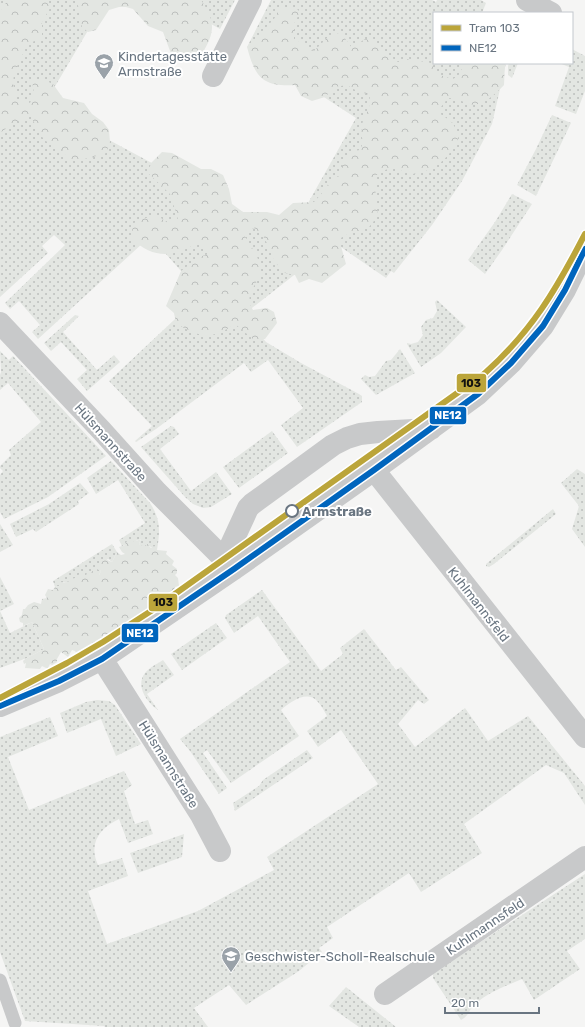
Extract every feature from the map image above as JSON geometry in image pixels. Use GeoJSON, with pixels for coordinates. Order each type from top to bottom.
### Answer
{"type":"FeatureCollection","features":[{"type":"Feature","properties":{"kind":"street"},"geometry":{"type":"LineString","coordinates":[[213,76],[251,0]]}},
{"type":"Feature","properties":{"kind":"street"},"geometry":{"type":"LineString","coordinates":[[527,0],[549,12]]}},
{"type":"Feature","properties":{"kind":"street"},"geometry":{"type":"LineString","coordinates":[[0,706],[59,681],[102,659],[229,564],[374,470],[482,390],[511,363],[543,326],[565,290],[585,250]]}},
{"type":"Feature","properties":{"kind":"street","name":"Hülsmannstraße"},"geometry":{"type":"LineString","coordinates":[[0,323],[102,431],[157,492],[229,564]]}},
{"type":"Feature","properties":{"kind":"street"},"geometry":{"type":"LineString","coordinates":[[229,564],[244,515],[252,504],[333,445],[360,434],[431,429]]}},
{"type":"Feature","properties":{"kind":"street","name":"Kuhlmannsfeld"},"geometry":{"type":"LineString","coordinates":[[374,470],[585,737]]}},
{"type":"Feature","properties":{"kind":"street","name":"Hülsmannstraße"},"geometry":{"type":"LineString","coordinates":[[102,659],[201,815],[220,851]]}},
{"type":"Feature","properties":{"kind":"street","name":"Kuhlmannsfeld"},"geometry":{"type":"LineString","coordinates":[[385,994],[585,857]]}},
{"type":"Feature","properties":{"kind":"lane"},"geometry":{"type":"LineString","coordinates":[[0,980],[15,1023]]}},
{"type":"Feature","properties":{"kind":"green space"},"geometry":{"type":"Polygon","coordinates":[[[0,0],[106,0],[44,105],[243,212],[299,219],[356,118],[247,47],[271,0],[432,0],[436,2],[437,0],[481,0],[486,3],[482,12],[433,12],[433,64],[506,64],[492,124],[462,181],[432,225],[394,273],[391,271],[386,278],[335,243],[243,315],[266,342],[362,396],[362,402],[297,447],[281,425],[303,408],[268,360],[251,372],[244,363],[156,429],[136,442],[135,441],[152,426],[109,381],[190,305],[199,282],[181,271],[166,254],[155,232],[38,339],[32,332],[40,325],[19,301],[10,309],[5,303],[65,245],[54,235],[42,246],[48,253],[0,297],[0,0]]]}},
{"type":"Feature","properties":{"kind":"green space"},"geometry":{"type":"Polygon","coordinates":[[[8,0],[47,0],[50,8],[42,22],[42,39],[28,43],[14,73],[13,84],[17,99],[30,103],[34,93],[32,81],[44,80],[53,84],[63,98],[84,103],[92,114],[103,122],[109,130],[110,142],[106,153],[90,158],[69,161],[61,148],[49,144],[45,140],[36,127],[31,116],[14,123],[0,133],[0,11],[8,0]]]}},
{"type":"Feature","properties":{"kind":"green space"},"geometry":{"type":"Polygon","coordinates":[[[77,0],[201,0],[211,21],[211,33],[202,54],[185,59],[173,59],[163,32],[148,26],[133,9],[119,7],[109,10],[96,30],[88,32],[82,27],[77,0]]]}},
{"type":"Feature","properties":{"kind":"green space"},"geometry":{"type":"Polygon","coordinates":[[[168,0],[235,0],[220,29],[168,0]]]}},
{"type":"Feature","properties":{"kind":"green space"},"geometry":{"type":"Polygon","coordinates":[[[295,7],[300,12],[294,24],[294,39],[307,45],[314,51],[330,35],[339,33],[352,48],[365,39],[376,41],[383,52],[398,62],[408,59],[431,63],[440,75],[453,79],[458,76],[464,64],[505,64],[504,85],[488,99],[479,104],[474,105],[457,99],[448,98],[441,107],[439,113],[452,122],[459,135],[452,149],[442,162],[420,173],[412,174],[393,168],[384,170],[375,176],[378,216],[369,227],[350,233],[339,239],[346,264],[322,283],[309,279],[299,283],[295,275],[285,273],[274,261],[263,236],[254,228],[243,233],[257,257],[260,268],[260,273],[250,295],[250,304],[253,310],[267,308],[274,312],[277,323],[265,339],[253,339],[235,324],[219,333],[212,335],[199,334],[192,332],[176,323],[174,313],[166,306],[181,271],[199,257],[212,253],[197,243],[180,252],[171,254],[155,253],[139,245],[131,238],[133,224],[139,219],[158,216],[168,223],[178,219],[170,194],[148,173],[151,163],[162,152],[172,153],[201,169],[211,169],[223,175],[229,189],[232,204],[243,212],[267,212],[279,215],[293,203],[314,202],[324,191],[330,181],[338,176],[348,152],[360,150],[363,143],[361,132],[363,120],[369,108],[370,95],[357,91],[347,85],[335,87],[325,97],[312,101],[301,96],[295,85],[267,82],[257,73],[253,66],[247,47],[274,19],[279,9],[295,7]]]}},
{"type":"Feature","properties":{"kind":"green space"},"geometry":{"type":"Polygon","coordinates":[[[573,50],[585,56],[585,91],[576,114],[555,106],[569,67],[562,64],[573,64],[573,50]]]}},
{"type":"Feature","properties":{"kind":"green space"},"geometry":{"type":"Polygon","coordinates":[[[509,64],[518,64],[512,78],[508,75],[509,64]]]}},
{"type":"Feature","properties":{"kind":"green space"},"geometry":{"type":"Polygon","coordinates":[[[552,115],[571,123],[536,196],[517,185],[552,115]]]}},
{"type":"Feature","properties":{"kind":"green space"},"geometry":{"type":"Polygon","coordinates":[[[512,194],[532,204],[485,274],[468,260],[495,222],[512,194]]]}},
{"type":"Feature","properties":{"kind":"green space"},"geometry":{"type":"Polygon","coordinates":[[[437,300],[466,327],[441,353],[421,367],[407,343],[411,344],[418,342],[423,335],[421,327],[426,320],[433,318],[437,311],[435,302],[437,300]]]}},
{"type":"Feature","properties":{"kind":"green space"},"geometry":{"type":"Polygon","coordinates":[[[75,315],[79,316],[63,332],[97,370],[114,355],[120,362],[87,391],[77,379],[87,370],[61,342],[51,351],[44,343],[75,315]]]}},
{"type":"Feature","properties":{"kind":"green space"},"geometry":{"type":"Polygon","coordinates":[[[400,349],[415,373],[376,395],[361,379],[365,375],[369,377],[375,376],[386,361],[391,360],[400,349]]]}},
{"type":"Feature","properties":{"kind":"green space"},"geometry":{"type":"Polygon","coordinates":[[[0,351],[9,360],[13,356],[106,456],[48,497],[4,519],[0,512],[0,475],[3,471],[0,466],[11,455],[9,450],[41,422],[8,383],[0,390],[0,351]]]}},
{"type":"Feature","properties":{"kind":"green space"},"geometry":{"type":"Polygon","coordinates":[[[171,426],[174,427],[179,434],[160,449],[191,491],[216,472],[232,494],[211,507],[203,508],[193,504],[185,497],[141,447],[171,426]]]}},
{"type":"Feature","properties":{"kind":"green space"},"geometry":{"type":"Polygon","coordinates":[[[272,431],[288,453],[239,488],[223,467],[272,431]]]}},
{"type":"Feature","properties":{"kind":"green space"},"geometry":{"type":"Polygon","coordinates":[[[111,461],[154,509],[159,526],[157,550],[149,546],[144,548],[139,544],[141,539],[122,546],[119,540],[145,523],[118,480],[96,494],[87,478],[111,461]]]}},
{"type":"Feature","properties":{"kind":"green space"},"geometry":{"type":"Polygon","coordinates":[[[577,469],[585,474],[585,547],[572,529],[579,506],[561,483],[577,469]]]}},
{"type":"Feature","properties":{"kind":"green space"},"geometry":{"type":"Polygon","coordinates":[[[80,483],[89,493],[78,501],[79,504],[36,532],[33,529],[16,537],[10,524],[49,504],[80,483]]]}},
{"type":"Feature","properties":{"kind":"green space"},"geometry":{"type":"Polygon","coordinates":[[[553,509],[556,514],[494,564],[489,567],[486,566],[486,564],[553,509]]]}},
{"type":"Feature","properties":{"kind":"green space"},"geometry":{"type":"Polygon","coordinates":[[[0,524],[13,545],[0,552],[0,524]]]}},
{"type":"Feature","properties":{"kind":"green space"},"geometry":{"type":"Polygon","coordinates":[[[128,539],[136,541],[141,539],[139,544],[144,547],[149,543],[151,548],[154,546],[157,550],[167,551],[166,554],[174,561],[172,565],[177,569],[177,573],[175,575],[178,578],[179,586],[175,587],[172,595],[167,598],[163,607],[155,607],[152,617],[144,621],[136,618],[129,625],[126,623],[125,629],[118,630],[117,635],[114,637],[104,634],[100,642],[93,643],[87,653],[83,651],[81,655],[77,655],[75,651],[72,650],[68,657],[61,652],[57,662],[52,665],[50,664],[48,668],[42,666],[40,669],[25,668],[26,663],[24,664],[23,661],[25,659],[44,649],[32,622],[23,626],[23,623],[20,622],[19,618],[22,615],[23,609],[34,602],[41,604],[42,599],[47,598],[45,595],[48,589],[53,590],[55,587],[59,586],[61,582],[66,583],[70,579],[76,578],[80,573],[83,573],[86,576],[87,572],[94,571],[99,575],[101,571],[97,569],[100,561],[105,559],[112,562],[117,552],[121,555],[125,554],[119,547],[125,545],[128,539]]]}},
{"type":"Feature","properties":{"kind":"green space"},"geometry":{"type":"Polygon","coordinates":[[[112,544],[117,552],[112,562],[108,559],[100,565],[98,569],[101,571],[99,575],[77,578],[66,583],[63,582],[59,586],[55,587],[53,581],[112,544]]]}},
{"type":"Feature","properties":{"kind":"green space"},"geometry":{"type":"Polygon","coordinates":[[[0,577],[14,604],[0,611],[0,577]]]}},
{"type":"Feature","properties":{"kind":"green space"},"geometry":{"type":"Polygon","coordinates":[[[262,590],[321,671],[343,654],[340,648],[364,629],[396,670],[401,667],[429,700],[424,704],[418,700],[398,724],[415,747],[465,708],[488,741],[528,716],[585,786],[585,805],[564,773],[546,765],[464,824],[482,853],[421,892],[409,873],[327,927],[333,938],[319,948],[322,952],[299,971],[246,1005],[229,985],[194,1008],[208,1027],[105,1027],[25,1021],[0,952],[0,737],[50,717],[58,736],[8,757],[29,810],[124,771],[132,785],[124,791],[135,824],[148,820],[153,834],[128,843],[119,819],[101,832],[95,843],[94,850],[98,865],[122,858],[128,876],[88,891],[107,944],[198,911],[274,870],[267,857],[378,784],[341,730],[318,747],[307,731],[327,716],[322,707],[314,698],[299,698],[281,710],[299,736],[231,783],[207,750],[203,753],[227,788],[219,794],[190,751],[180,739],[290,662],[258,616],[234,633],[225,618],[226,615],[262,590]]]}},
{"type":"Feature","properties":{"kind":"green space"},"geometry":{"type":"Polygon","coordinates":[[[0,611],[10,633],[32,622],[44,649],[27,658],[0,668],[0,611]]]}},
{"type":"Feature","properties":{"kind":"green space"},"geometry":{"type":"Polygon","coordinates":[[[216,623],[227,638],[182,670],[171,654],[216,623]]]}},
{"type":"Feature","properties":{"kind":"green space"},"geometry":{"type":"Polygon","coordinates":[[[163,660],[174,675],[147,694],[158,710],[146,699],[141,683],[145,673],[151,667],[163,660]]]}},
{"type":"Feature","properties":{"kind":"green space"},"geometry":{"type":"Polygon","coordinates":[[[97,700],[109,701],[115,705],[141,744],[116,756],[101,719],[67,733],[60,713],[86,702],[97,700]]]}},
{"type":"Feature","properties":{"kind":"green space"},"geometry":{"type":"Polygon","coordinates":[[[307,750],[313,758],[235,811],[233,803],[259,786],[263,780],[307,750]]]}},
{"type":"Feature","properties":{"kind":"green space"},"geometry":{"type":"Polygon","coordinates":[[[184,834],[182,857],[138,873],[130,853],[184,834]]]}},
{"type":"Feature","properties":{"kind":"green space"},"geometry":{"type":"Polygon","coordinates":[[[585,874],[585,939],[567,951],[580,969],[534,1000],[522,979],[510,984],[480,1000],[461,1020],[433,978],[433,973],[585,874]]]}},
{"type":"Feature","properties":{"kind":"green space"},"geometry":{"type":"Polygon","coordinates":[[[346,987],[396,1027],[359,1027],[329,1006],[346,987]]]}},
{"type":"Feature","properties":{"kind":"tram line","name":"103"},"geometry":{"type":"LineString","coordinates":[[0,698],[67,663],[151,611],[484,374],[516,342],[542,309],[585,234]]}},
{"type":"Feature","properties":{"kind":"transit line","name":"NE12"},"geometry":{"type":"LineString","coordinates":[[0,706],[59,681],[102,659],[234,569],[478,394],[511,363],[543,326],[565,290],[585,249]]}},
{"type":"Feature","properties":{"kind":"place","name":"Kindertagesstätte Armstraße"},"geometry":{"type":"Point","coordinates":[104,80]}},
{"type":"Feature","properties":{"kind":"place","name":"Armstraße"},"geometry":{"type":"Point","coordinates":[292,511]}},
{"type":"Feature","properties":{"kind":"place","name":"Geschwister-Scholl-Realschule"},"geometry":{"type":"Point","coordinates":[231,973]}}]}
